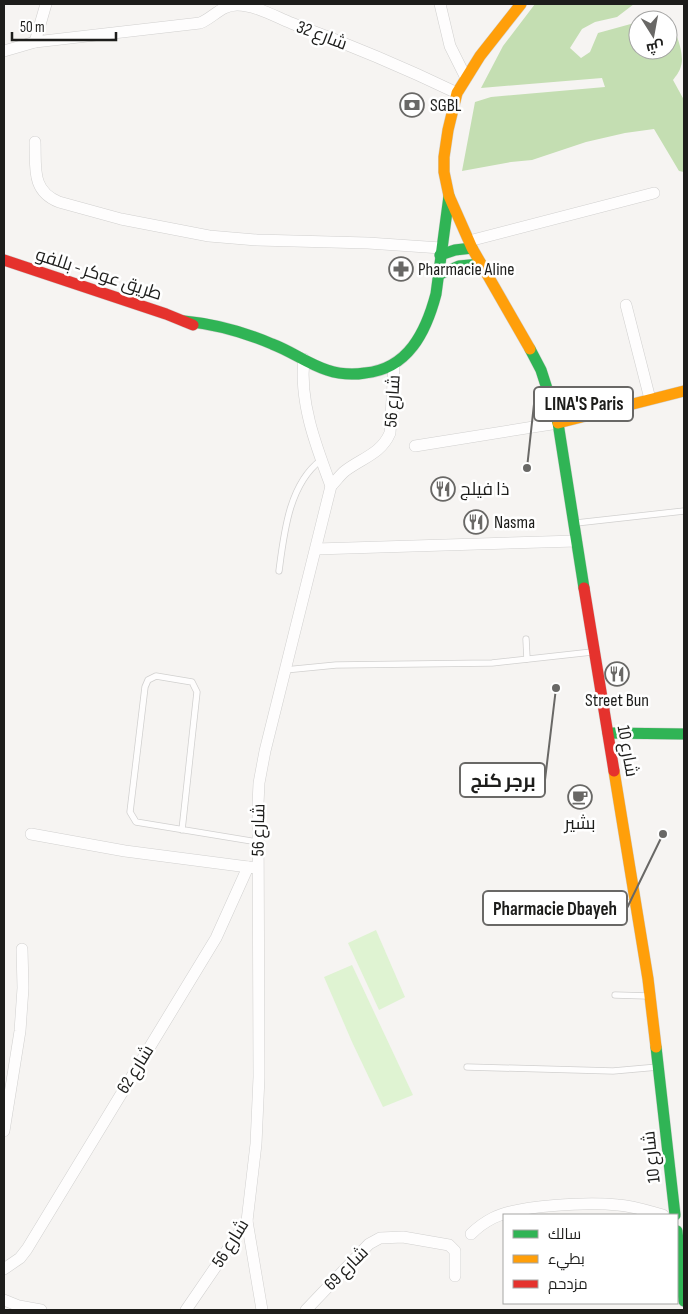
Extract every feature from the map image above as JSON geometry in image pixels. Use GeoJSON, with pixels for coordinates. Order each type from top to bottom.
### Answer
{"type":"FeatureCollection","features":[{"type":"Feature","properties":{"kind":"street"},"geometry":{"type":"LineString","coordinates":[[35,42],[46,4]]}},
{"type":"Feature","properties":{"kind":"street"},"geometry":{"type":"LineString","coordinates":[[440,4],[450,46],[466,78]]}},
{"type":"Feature","properties":{"kind":"street"},"geometry":{"type":"LineString","coordinates":[[304,364],[316,371],[322,368],[351,374],[380,372],[394,366],[406,356],[417,342],[425,326],[436,292],[449,196],[444,172],[444,158],[448,130],[458,94],[466,78],[489,44],[521,4]]}},
{"type":"Feature","properties":{"kind":"street","name":"شارع 32"},"geometry":{"type":"LineString","coordinates":[[4,50],[35,42],[200,23],[221,6],[236,5],[251,7],[402,67],[458,94]]}},
{"type":"Feature","properties":{"kind":"street"},"geometry":{"type":"LineString","coordinates":[[35,142],[37,182],[52,199],[121,219],[165,228],[257,240],[441,252],[455,250],[654,193]]}},
{"type":"Feature","properties":{"kind":"street","name":"شارع 10"},"geometry":{"type":"LineString","coordinates":[[449,196],[470,245],[518,326],[541,370],[558,423],[650,996],[675,1214]]}},
{"type":"Feature","properties":{"kind":"street","name":"طريق عوكر - بللفو"},"geometry":{"type":"LineString","coordinates":[[8,262],[184,321],[267,353],[304,364]]}},
{"type":"Feature","properties":{"kind":"street"},"geometry":{"type":"LineString","coordinates":[[438,274],[459,266],[481,264]]}},
{"type":"Feature","properties":{"kind":"street"},"geometry":{"type":"LineString","coordinates":[[626,305],[650,399]]}},
{"type":"Feature","properties":{"kind":"street"},"geometry":{"type":"LineString","coordinates":[[304,364],[308,414],[321,460],[331,486]]}},
{"type":"Feature","properties":{"kind":"street","name":"شارع 56"},"geometry":{"type":"LineString","coordinates":[[186,1310],[248,1221],[256,1144],[259,1077],[253,867],[258,842],[259,784],[264,750],[331,486],[344,472],[380,450],[387,442],[390,433],[394,366]]}},
{"type":"Feature","properties":{"kind":"street"},"geometry":{"type":"LineString","coordinates":[[415,446],[558,423],[684,391]]}},
{"type":"Feature","properties":{"kind":"street"},"geometry":{"type":"LineString","coordinates":[[316,549],[576,540]]}},
{"type":"Feature","properties":{"kind":"street"},"geometry":{"type":"LineString","coordinates":[[608,733],[684,734]]}},
{"type":"Feature","properties":{"kind":"street"},"geometry":{"type":"LineString","coordinates":[[31,834],[125,850],[253,867]]}},
{"type":"Feature","properties":{"kind":"street","name":"شارع 62"},"geometry":{"type":"LineString","coordinates":[[4,1269],[20,1258],[27,1249],[93,1137],[211,946],[253,867]]}},
{"type":"Feature","properties":{"kind":"street"},"geometry":{"type":"LineString","coordinates":[[4,1131],[20,1031],[23,988],[22,949]]}},
{"type":"Feature","properties":{"kind":"street"},"geometry":{"type":"LineString","coordinates":[[505,1214],[560,1206],[618,1205],[639,1208],[660,1214]]}},
{"type":"Feature","properties":{"kind":"street"},"geometry":{"type":"LineString","coordinates":[[471,1234],[493,1218],[503,1215]]}},
{"type":"Feature","properties":{"kind":"street"},"geometry":{"type":"LineString","coordinates":[[248,1221],[262,1310]]}},
{"type":"Feature","properties":{"kind":"street","name":"شارع 69"},"geometry":{"type":"LineString","coordinates":[[306,1310],[369,1244],[380,1238],[403,1237],[449,1245],[455,1251],[455,1276]]}},
{"type":"Feature","properties":{"kind":"street"},"geometry":{"type":"LineString","coordinates":[[679,1240],[684,1301]]}},
{"type":"Feature","properties":{"kind":"street"},"geometry":{"type":"LineString","coordinates":[[4,1300],[19,1306],[41,1310]]}},
{"type":"Feature","properties":{"kind":"lane"},"geometry":{"type":"LineString","coordinates":[[4,254],[8,262]]}},
{"type":"Feature","properties":{"kind":"lane"},"geometry":{"type":"LineString","coordinates":[[279,571],[288,521],[295,497],[310,468],[321,460]]}},
{"type":"Feature","properties":{"kind":"lane"},"geometry":{"type":"LineString","coordinates":[[574,523],[684,511]]}},
{"type":"Feature","properties":{"kind":"lane"},"geometry":{"type":"LineString","coordinates":[[526,639],[527,659]]}},
{"type":"Feature","properties":{"kind":"lane"},"geometry":{"type":"LineString","coordinates":[[284,670],[336,665],[492,663],[594,652]]}},
{"type":"Feature","properties":{"kind":"lane"},"geometry":{"type":"LineString","coordinates":[[182,830],[197,692],[192,682],[156,676],[148,680],[145,687],[130,812],[136,822],[182,830],[258,842]]}},
{"type":"Feature","properties":{"kind":"lane"},"geometry":{"type":"LineString","coordinates":[[558,910],[636,902]]}},
{"type":"Feature","properties":{"kind":"lane"},"geometry":{"type":"LineString","coordinates":[[615,995],[650,996]]}},
{"type":"Feature","properties":{"kind":"lane"},"geometry":{"type":"LineString","coordinates":[[468,1066],[613,1071],[658,1067]]}},
{"type":"Feature","properties":{"kind":"green space"},"geometry":{"type":"Polygon","coordinates":[[[535,4],[634,4],[617,17],[595,22],[582,29],[570,48],[581,58],[590,52],[598,33],[628,25],[628,60],[678,60],[678,39],[682,61],[678,73],[673,80],[684,100],[684,172],[679,171],[654,129],[625,133],[586,142],[532,160],[462,171],[475,102],[491,97],[605,87],[602,78],[481,88],[503,46],[535,4]]]}},
{"type":"Feature","properties":{"kind":"green space"},"geometry":{"type":"Polygon","coordinates":[[[376,930],[405,997],[379,1010],[348,943],[376,930]]]}},
{"type":"Feature","properties":{"kind":"green space"},"geometry":{"type":"Polygon","coordinates":[[[352,965],[413,1095],[383,1107],[324,977],[352,965]]]}},
{"type":"Feature","properties":{"kind":"traffic: fast"},"geometry":{"type":"LineString","coordinates":[[184,321],[218,326],[251,336],[327,370],[336,372],[365,373],[380,370],[393,364],[413,346],[427,322],[432,308],[436,294],[449,196]]}},
{"type":"Feature","properties":{"kind":"traffic: fast"},"geometry":{"type":"LineString","coordinates":[[440,255],[455,250],[472,248]]}},
{"type":"Feature","properties":{"kind":"traffic: fast"},"geometry":{"type":"LineString","coordinates":[[438,275],[459,266],[481,264]]}},
{"type":"Feature","properties":{"kind":"traffic: fast"},"geometry":{"type":"LineString","coordinates":[[530,349],[541,370],[558,423],[584,588]]}},
{"type":"Feature","properties":{"kind":"traffic: fast"},"geometry":{"type":"LineString","coordinates":[[608,733],[684,734]]}},
{"type":"Feature","properties":{"kind":"traffic: fast"},"geometry":{"type":"LineString","coordinates":[[656,1047],[675,1214]]}},
{"type":"Feature","properties":{"kind":"traffic: fast"},"geometry":{"type":"LineString","coordinates":[[678,1241],[684,1301]]}},
{"type":"Feature","properties":{"kind":"traffic: slow"},"geometry":{"type":"LineString","coordinates":[[521,4],[480,56],[457,93],[448,130],[444,172],[449,196],[472,248],[530,349]]}},
{"type":"Feature","properties":{"kind":"traffic: slow"},"geometry":{"type":"LineString","coordinates":[[558,423],[684,391]]}},
{"type":"Feature","properties":{"kind":"traffic: slow"},"geometry":{"type":"LineString","coordinates":[[614,771],[648,979],[656,1047]]}},
{"type":"Feature","properties":{"kind":"traffic: jam"},"geometry":{"type":"LineString","coordinates":[[4,260],[166,314],[193,325]]}},
{"type":"Feature","properties":{"kind":"traffic: jam"},"geometry":{"type":"LineString","coordinates":[[584,588],[614,771]]}},
{"type":"Feature","properties":{"kind":"place","name":"SGBL"},"geometry":{"type":"Point","coordinates":[412,105]}},
{"type":"Feature","properties":{"kind":"place","name":"Pharmacie Aline"},"geometry":{"type":"Point","coordinates":[401,269]}},
{"type":"Feature","properties":{"kind":"place","name":"LINA'S Paris"},"geometry":{"type":"Point","coordinates":[527,468]}},
{"type":"Feature","properties":{"kind":"place","name":"ذا فيلج"},"geometry":{"type":"Point","coordinates":[443,489]}},
{"type":"Feature","properties":{"kind":"place","name":"Nasma"},"geometry":{"type":"Point","coordinates":[476,522]}},
{"type":"Feature","properties":{"kind":"place","name":"Street Bun"},"geometry":{"type":"Point","coordinates":[617,674]}},
{"type":"Feature","properties":{"kind":"place","name":"برجر كنج"},"geometry":{"type":"Point","coordinates":[556,688]}},
{"type":"Feature","properties":{"kind":"place","name":"بشير"},"geometry":{"type":"Point","coordinates":[580,797]}},
{"type":"Feature","properties":{"kind":"place","name":"Pharmacie Dbayeh"},"geometry":{"type":"Point","coordinates":[663,834]}}]}
